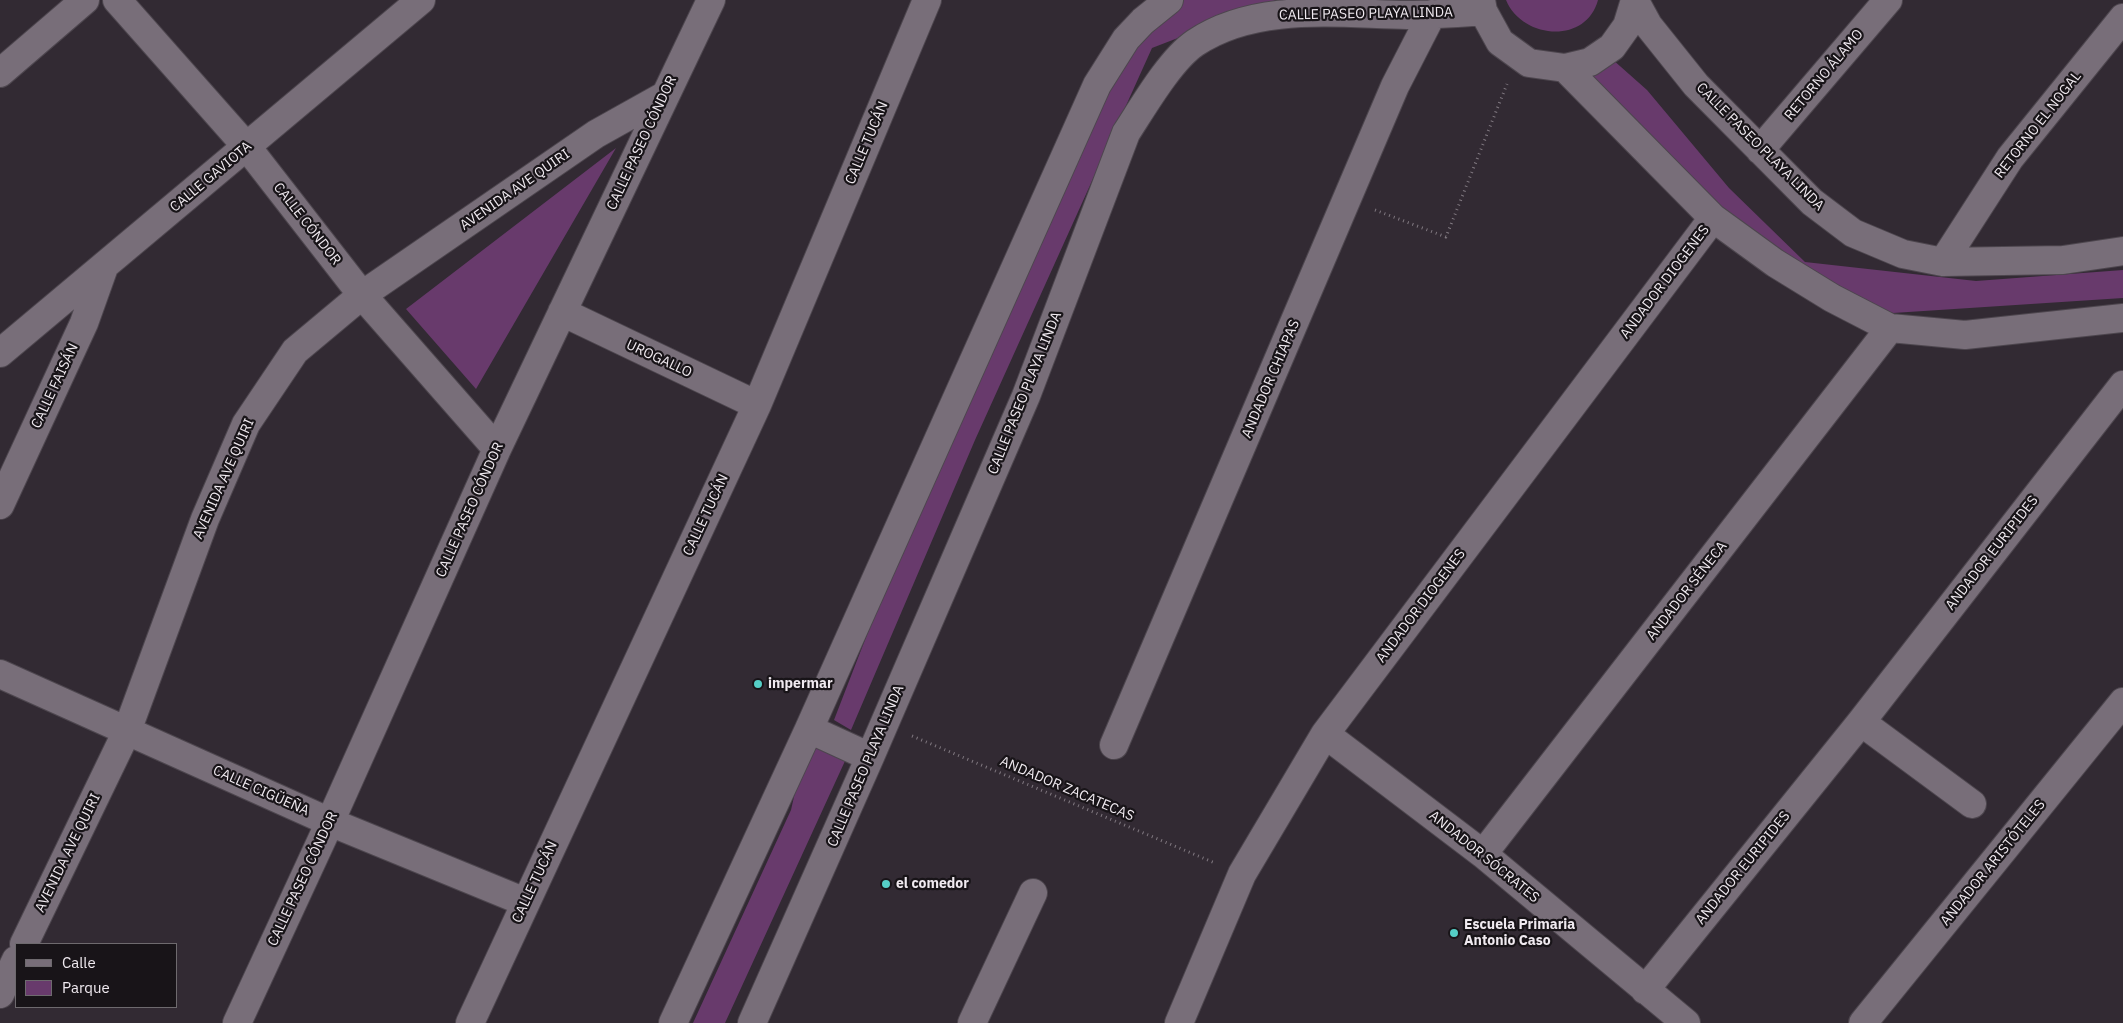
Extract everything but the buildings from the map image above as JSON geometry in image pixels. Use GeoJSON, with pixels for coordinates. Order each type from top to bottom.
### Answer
{"type":"FeatureCollection","features":[{"type":"Feature","properties":{"kind":"street"},"geometry":{"type":"LineString","coordinates":[[0,73],[85,0]]}},
{"type":"Feature","properties":{"kind":"street","name":"CALLE CÓNDOR"},"geometry":{"type":"LineString","coordinates":[[117,0],[247,147],[362,295],[497,449]]}},
{"type":"Feature","properties":{"kind":"street","name":"CALLE GAVIOTA"},"geometry":{"type":"LineString","coordinates":[[0,353],[421,0]]}},
{"type":"Feature","properties":{"kind":"street","name":"CALLE PASEO CÓNDOR"},"geometry":{"type":"LineString","coordinates":[[237,1023],[330,822],[497,449],[711,0]]}},
{"type":"Feature","properties":{"kind":"street","name":"CALLE TUCÁN"},"geometry":{"type":"LineString","coordinates":[[470,1023],[757,405],[927,0]]}},
{"type":"Feature","properties":{"kind":"street"},"geometry":{"type":"LineString","coordinates":[[673,1023],[809,729],[1097,85],[1126,39],[1143,21],[1168,0]]}},
{"type":"Feature","properties":{"kind":"street","name":"RETORNO ÁLAMO"},"geometry":{"type":"LineString","coordinates":[[1760,150],[1888,0]]}},
{"type":"Feature","properties":{"kind":"street"},"geometry":{"type":"LineString","coordinates":[[1482,6],[1500,42],[1529,63],[1565,68],[1590,62],[1612,47],[1627,26],[1635,1]]}},
{"type":"Feature","properties":{"kind":"street","name":"CALLE PASEO PLAYA LINDA"},"geometry":{"type":"LineString","coordinates":[[1635,1],[1648,25],[1696,86],[1812,202],[1853,234],[1903,254],[1944,262],[2063,260],[2123,251]]}},
{"type":"Feature","properties":{"kind":"street","name":"CALLE PASEO PLAYA LINDA"},"geometry":{"type":"LineString","coordinates":[[752,1023],[870,757],[1026,396],[1126,133],[1143,106],[1182,54],[1195,43],[1216,32],[1247,20],[1339,12],[1432,14],[1482,6]]}},
{"type":"Feature","properties":{"kind":"street","name":"ANDADOR CHIAPAS"},"geometry":{"type":"LineString","coordinates":[[1114,745],[1396,86],[1432,14]]}},
{"type":"Feature","properties":{"kind":"street","name":"RETORNO EL NOGAL"},"geometry":{"type":"LineString","coordinates":[[1944,262],[2010,158],[2123,18]]}},
{"type":"Feature","properties":{"kind":"street"},"geometry":{"type":"LineString","coordinates":[[1565,68],[1713,218],[1784,268],[1832,298],[1890,328],[1965,335],[2123,318]]}},
{"type":"Feature","properties":{"kind":"street","name":"AVENIDA AVE QUIRI"},"geometry":{"type":"LineString","coordinates":[[24,943],[126,731],[205,519],[246,424],[295,351],[362,295],[596,134],[664,96]]}},
{"type":"Feature","properties":{"kind":"street","name":"ANDADOR DIOGENES"},"geometry":{"type":"LineString","coordinates":[[1179,1023],[1242,874],[1325,734],[1713,218]]}},
{"type":"Feature","properties":{"kind":"street","name":"CALLE FAISÁN"},"geometry":{"type":"LineString","coordinates":[[0,505],[84,323],[104,266]]}},
{"type":"Feature","properties":{"kind":"street","name":"UROGALLO"},"geometry":{"type":"LineString","coordinates":[[562,312],[757,405]]}},
{"type":"Feature","properties":{"kind":"street","name":"ANDADOR SÉNECA"},"geometry":{"type":"LineString","coordinates":[[1483,854],[1890,328]]}},
{"type":"Feature","properties":{"kind":"street","name":"ANDADOR EURIPIDES"},"geometry":{"type":"LineString","coordinates":[[1645,990],[1861,722],[2123,385]]}},
{"type":"Feature","properties":{"kind":"street","name":"CALLE CIGÜEÑA"},"geometry":{"type":"LineString","coordinates":[[0,674],[330,822],[525,902]]}},
{"type":"Feature","properties":{"kind":"street","name":"ANDADOR ARISTÓTELES"},"geometry":{"type":"LineString","coordinates":[[1862,1023],[2123,702]]}},
{"type":"Feature","properties":{"kind":"street"},"geometry":{"type":"LineString","coordinates":[[1861,722],[1972,804]]}},
{"type":"Feature","properties":{"kind":"street"},"geometry":{"type":"LineString","coordinates":[[809,729],[870,757]]}},
{"type":"Feature","properties":{"kind":"street","name":"ANDADOR SÓCRATES"},"geometry":{"type":"LineString","coordinates":[[1325,734],[1483,854],[1686,1023]]}},
{"type":"Feature","properties":{"kind":"street"},"geometry":{"type":"LineString","coordinates":[[972,1023],[1033,893]]}},
{"type":"Feature","properties":{"kind":"street"},"geometry":{"type":"LineString","coordinates":[[0,994],[15,962]]}},
{"type":"Feature","properties":{"kind":"path"},"geometry":{"type":"LineString","coordinates":[[1348,200],[1446,237],[1519,55]]}},
{"type":"Feature","properties":{"kind":"path","name":"ANDADOR ZACATECAS"},"geometry":{"type":"LineString","coordinates":[[884,724],[1242,874]]}},
{"type":"Feature","properties":{"kind":"green space"},"geometry":{"type":"Polygon","coordinates":[[[1183,0],[1276,0],[1152,48],[975,440],[851,730],[834,720],[875,614],[1096,96],[1171,3],[1183,0]]]}},
{"type":"Feature","properties":{"kind":"green space"},"geometry":{"type":"Polygon","coordinates":[[[1506,0],[1598,0],[1591,15],[1581,24],[1568,30],[1553,32],[1525,23],[1514,13],[1506,0]]]}},
{"type":"Feature","properties":{"kind":"green space"},"geometry":{"type":"Polygon","coordinates":[[[1612,59],[1647,90],[1729,188],[1805,262],[1976,281],[2123,270],[2123,298],[1893,313],[1822,287],[1707,200],[1584,74],[1612,59]]]}},
{"type":"Feature","properties":{"kind":"green space"},"geometry":{"type":"Polygon","coordinates":[[[616,148],[476,389],[406,309],[616,148]]]}},
{"type":"Feature","properties":{"kind":"green space"},"geometry":{"type":"Polygon","coordinates":[[[806,743],[845,761],[725,1023],[693,1023],[791,810],[806,743]]]}},
{"type":"Feature","properties":{"kind":"place","name":"impermar"},"geometry":{"type":"Point","coordinates":[758,684]}},
{"type":"Feature","properties":{"kind":"place","name":"el comedor"},"geometry":{"type":"Point","coordinates":[886,884]}},
{"type":"Feature","properties":{"kind":"place","name":"Escuela Primaria Antonio Caso"},"geometry":{"type":"Point","coordinates":[1454,933]}}]}
